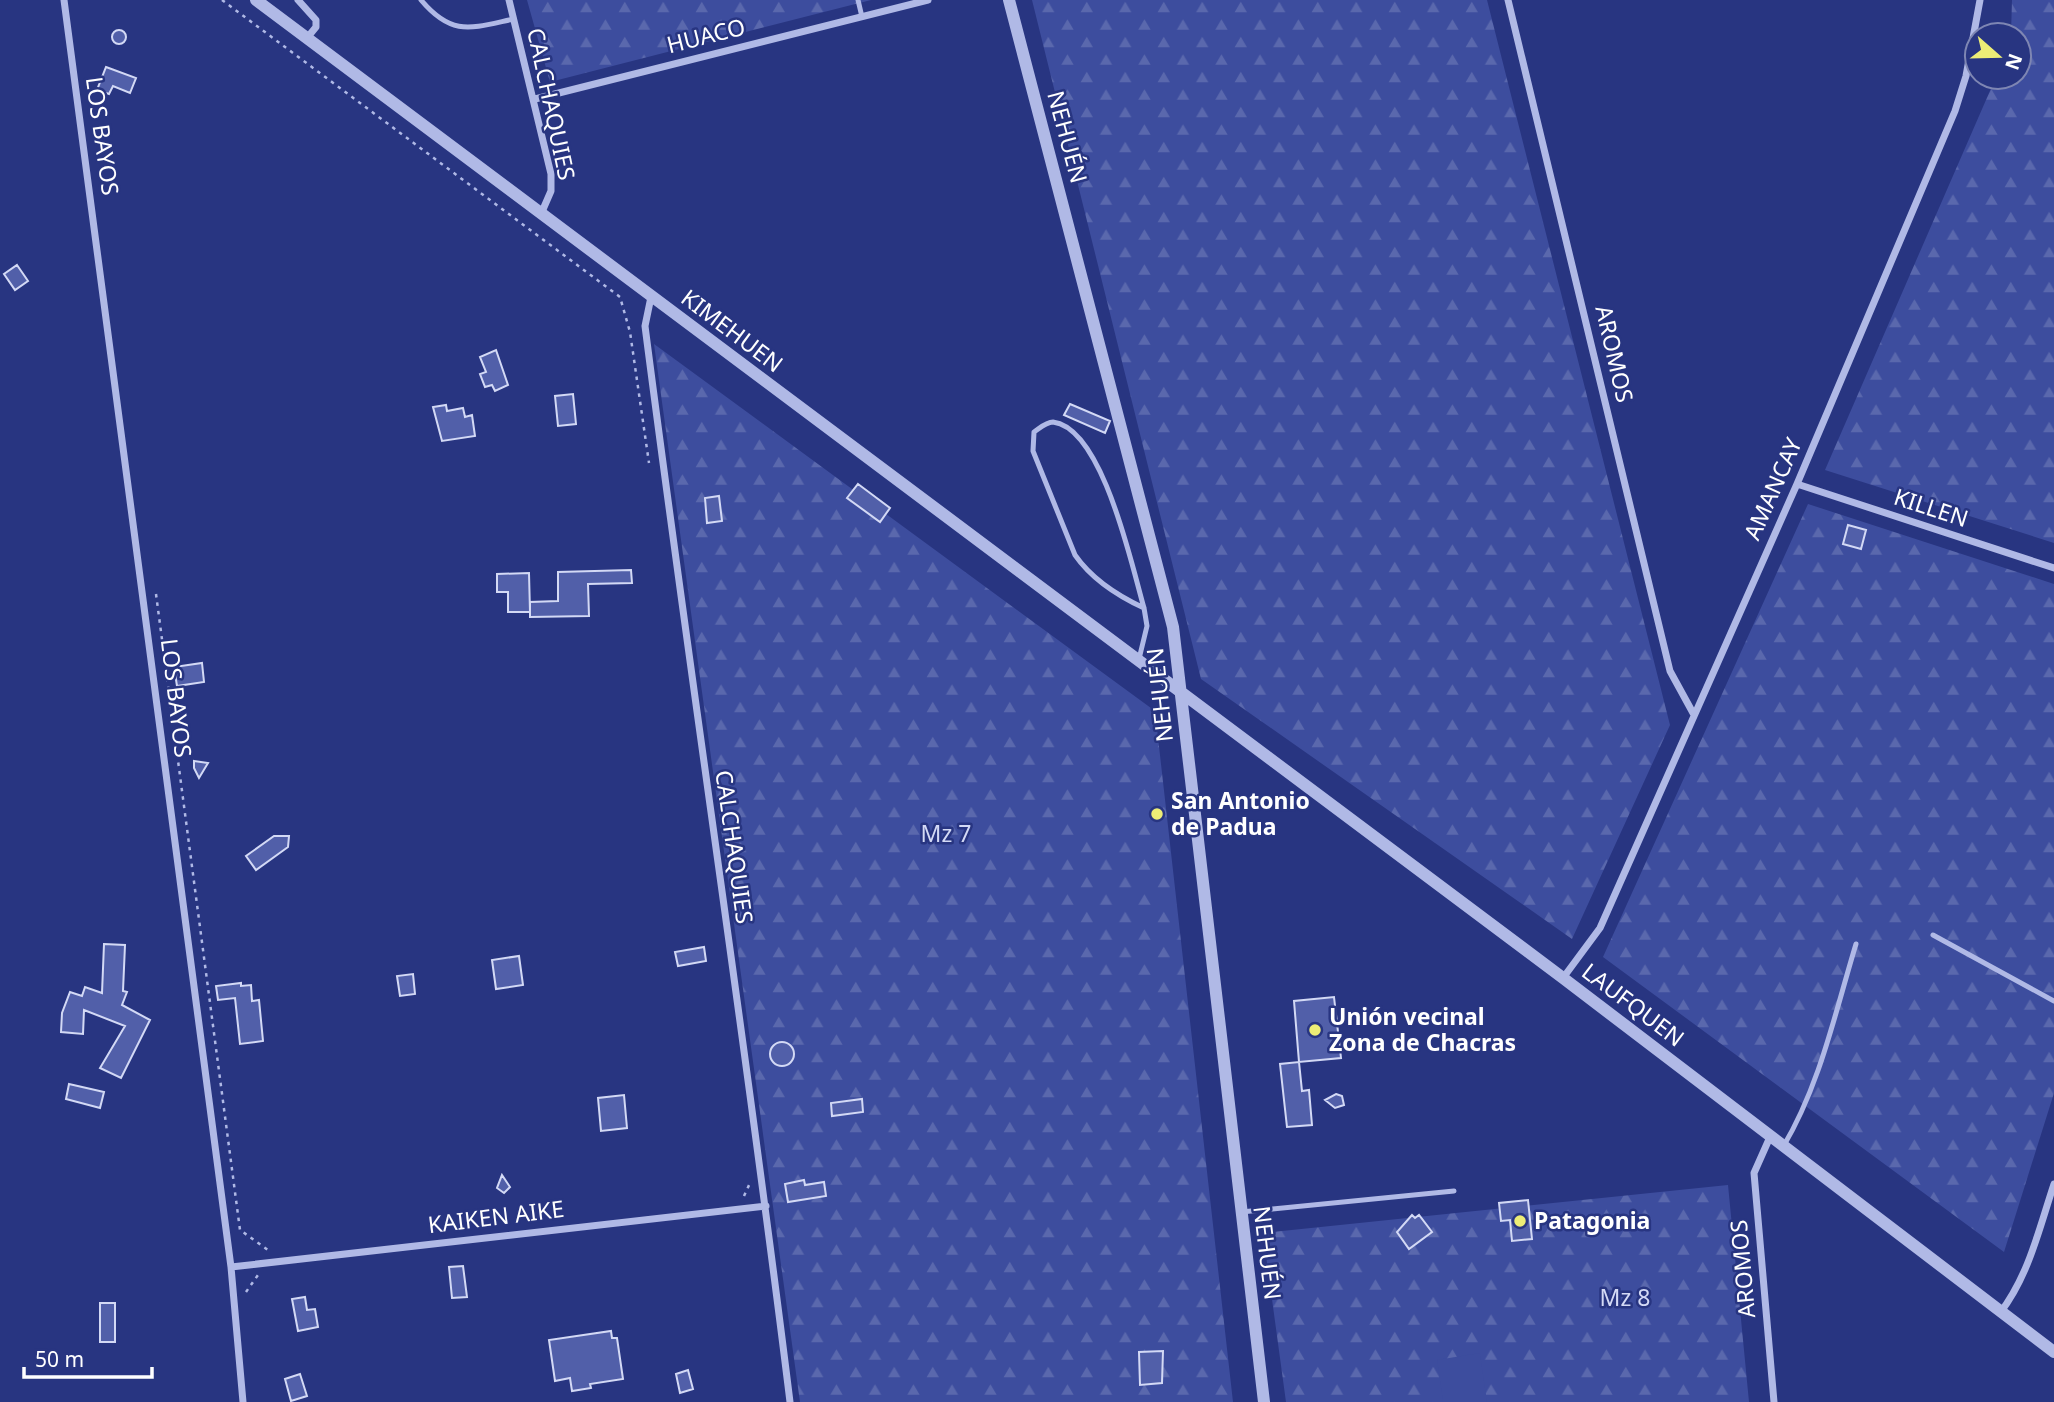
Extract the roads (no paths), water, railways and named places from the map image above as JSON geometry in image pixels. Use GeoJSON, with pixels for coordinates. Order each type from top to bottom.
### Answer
{"type":"FeatureCollection","features":[{"type":"Feature","properties":{"kind":"street","name":"LOS BAYOS"},"geometry":{"type":"LineString","coordinates":[[64,0],[231,1267],[243,1402]]}},
{"type":"Feature","properties":{"kind":"street","name":"KIMEHUEN"},"geometry":{"type":"LineString","coordinates":[[256,0],[1183,695]]}},
{"type":"Feature","properties":{"kind":"street"},"geometry":{"type":"LineString","coordinates":[[298,0],[316,20],[316,27],[307,38]]}},
{"type":"Feature","properties":{"kind":"street","name":"CALCHAQUIES"},"geometry":{"type":"LineString","coordinates":[[509,0],[551,174],[551,191],[541,214]]}},
{"type":"Feature","properties":{"kind":"street","name":"HUACO"},"geometry":{"type":"LineString","coordinates":[[535,99],[928,0]]}},
{"type":"Feature","properties":{"kind":"street","name":"NEHUÉN"},"geometry":{"type":"LineString","coordinates":[[1009,0],[1173,627],[1264,1402]]}},
{"type":"Feature","properties":{"kind":"street","name":"AROMOS"},"geometry":{"type":"LineString","coordinates":[[1508,0],[1670,671],[1693,712]]}},
{"type":"Feature","properties":{"kind":"street","name":"AMANCAY"},"geometry":{"type":"LineString","coordinates":[[1563,978],[1600,928],[1693,712],[1797,484],[1955,111],[1966,76],[1980,0]]}},
{"type":"Feature","properties":{"kind":"street","name":"CALCHAQUIES"},"geometry":{"type":"LineString","coordinates":[[651,297],[645,326],[688,668],[766,1206],[790,1402]]}},
{"type":"Feature","properties":{"kind":"street","name":"KILLEN"},"geometry":{"type":"LineString","coordinates":[[1797,484],[2054,568]]}},
{"type":"Feature","properties":{"kind":"street","name":"LAUFQUEN"},"geometry":{"type":"LineString","coordinates":[[1183,695],[1563,978],[2054,1352]]}},
{"type":"Feature","properties":{"kind":"street","name":"AROMOS"},"geometry":{"type":"LineString","coordinates":[[1770,1137],[1754,1173],[1774,1402]]}},
{"type":"Feature","properties":{"kind":"street"},"geometry":{"type":"LineString","coordinates":[[2000,1313],[2018,1289],[2025,1273],[2054,1184]]}},
{"type":"Feature","properties":{"kind":"street","name":"KAIKEN AIKE"},"geometry":{"type":"LineString","coordinates":[[231,1267],[766,1206]]}},
{"type":"Feature","properties":{"kind":"lane"},"geometry":{"type":"LineString","coordinates":[[421,0],[446,24],[458,28],[514,19]]}},
{"type":"Feature","properties":{"kind":"lane"},"geometry":{"type":"LineString","coordinates":[[858,0],[862,17]]}},
{"type":"Feature","properties":{"kind":"lane"},"geometry":{"type":"LineString","coordinates":[[1139,662],[1147,626],[1144,608],[1111,492],[1095,460],[1070,430],[1054,422],[1046,423],[1034,432],[1033,450],[1074,555],[1084,568],[1127,600],[1144,608]]}},
{"type":"Feature","properties":{"kind":"lane"},"geometry":{"type":"LineString","coordinates":[[1933,934],[2054,1001]]}},
{"type":"Feature","properties":{"kind":"lane"},"geometry":{"type":"LineString","coordinates":[[1783,1147],[1803,1114],[1816,1079],[1856,944]]}},
{"type":"Feature","properties":{"kind":"lane"},"geometry":{"type":"LineString","coordinates":[[1240,1212],[1454,1191]]}},
{"type":"Feature","properties":{"kind":"place","name":"San Antonio de Padua"},"geometry":{"type":"Point","coordinates":[1157,814]}},
{"type":"Feature","properties":{"kind":"place","name":"Unión vecinal Zona de Chacras"},"geometry":{"type":"Point","coordinates":[1315,1030]}},
{"type":"Feature","properties":{"kind":"place","name":"Patagonia"},"geometry":{"type":"Point","coordinates":[1520,1221]}},
{"type":"Feature","properties":{"kind":"park label","name":"Mz 7"},"geometry":{"type":"Point","coordinates":[946,834]}},
{"type":"Feature","properties":{"kind":"park label","name":"Mz 8"},"geometry":{"type":"Point","coordinates":[1625,1298]}}]}
